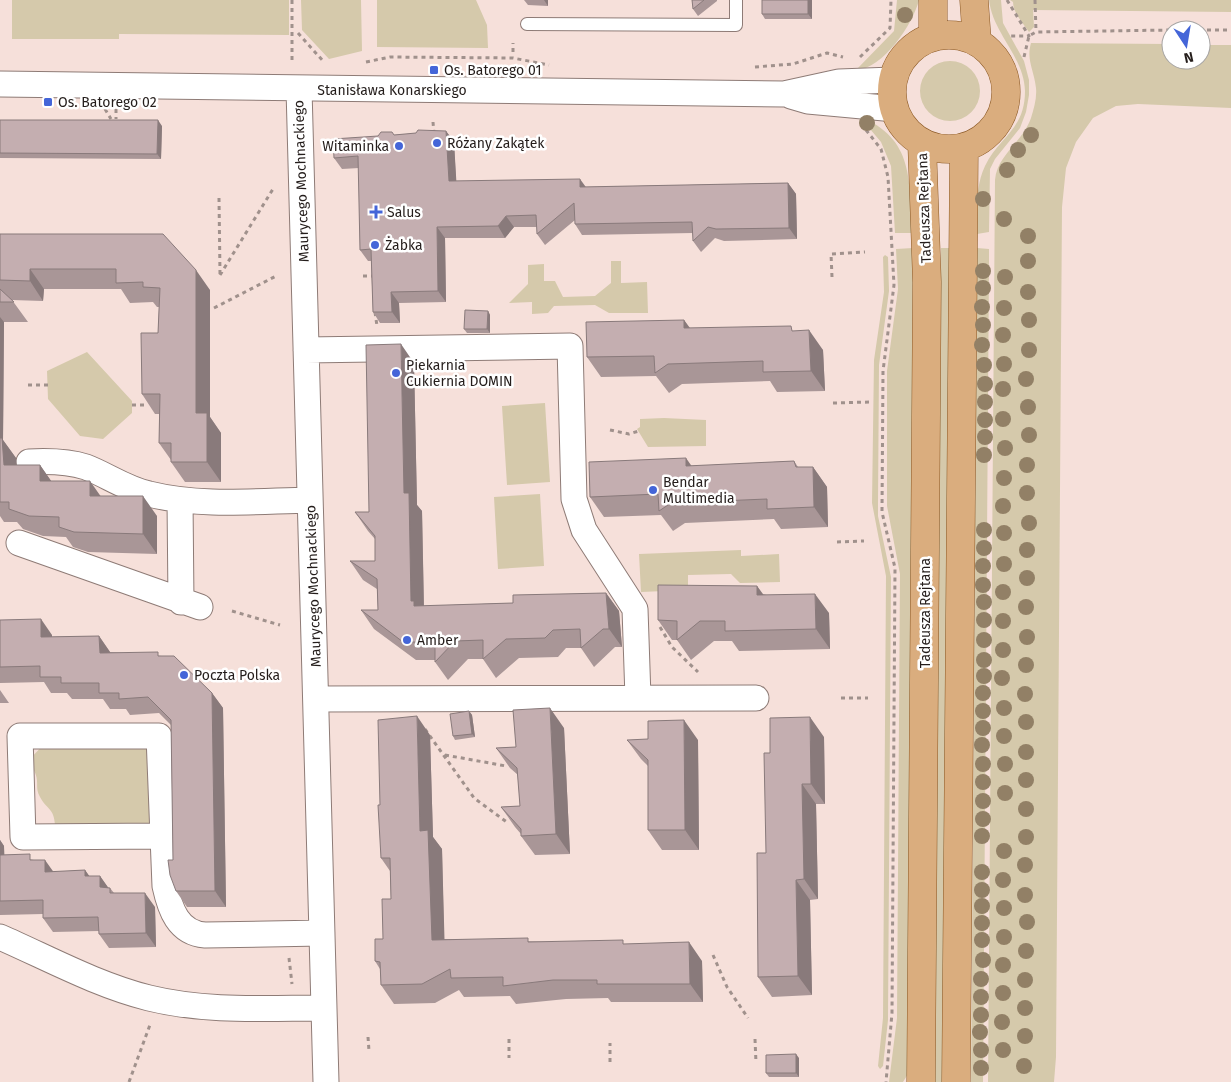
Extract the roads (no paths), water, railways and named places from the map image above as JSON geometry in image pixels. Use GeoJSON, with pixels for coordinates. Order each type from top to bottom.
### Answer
{"type":"FeatureCollection","features":[{"type":"Feature","properties":{"kind":"main road"},"geometry":{"type":"LineString","coordinates":[[933,0],[933,37]]}},
{"type":"Feature","properties":{"kind":"main road"},"geometry":{"type":"LineString","coordinates":[[974,0],[977,42]]}},
{"type":"Feature","properties":{"kind":"main road"},"geometry":{"type":"LineString","coordinates":[[956,35],[977,42],[994,56],[1005,76],[1007,99],[1000,121],[985,138],[964,148],[943,149],[922,143],[906,128],[895,110],[892,95],[893,80],[901,61],[915,46],[933,37],[956,35]]}},
{"type":"Feature","properties":{"kind":"main road","name":"Tadeusza Rejtana"},"geometry":{"type":"LineString","coordinates":[[921,1082],[927,282],[922,143]]}},
{"type":"Feature","properties":{"kind":"main road"},"geometry":{"type":"LineString","coordinates":[[956,1082],[964,148]]}},
{"type":"Feature","properties":{"kind":"street","name":"Stanisława Konarskiego"},"geometry":{"type":"LineString","coordinates":[[0,84],[784,94],[839,82],[893,80]]}},
{"type":"Feature","properties":{"kind":"street","name":"Maurycego Mochnackiego"},"geometry":{"type":"LineString","coordinates":[[299,89],[322,933],[312,1008],[326,1082]]}},
{"type":"Feature","properties":{"kind":"street","name":"Stanisława Konarskiego"},"geometry":{"type":"LineString","coordinates":[[784,94],[808,101],[895,110]]}},
{"type":"Feature","properties":{"kind":"street"},"geometry":{"type":"LineString","coordinates":[[306,350],[570,346],[573,486],[576,512],[584,530],[631,601],[636,616],[638,698]]}},
{"type":"Feature","properties":{"kind":"street"},"geometry":{"type":"LineString","coordinates":[[29,462],[77,464],[141,492],[180,500],[205,502],[310,500]]}},
{"type":"Feature","properties":{"kind":"street"},"geometry":{"type":"LineString","coordinates":[[19,543],[191,604],[180,500]]}},
{"type":"Feature","properties":{"kind":"street"},"geometry":{"type":"LineString","coordinates":[[316,698],[756,698]]}},
{"type":"Feature","properties":{"kind":"street"},"geometry":{"type":"LineString","coordinates":[[163,836],[23,837],[20,736],[159,736],[163,836],[168,898],[174,915],[188,930],[205,935],[322,933]]}},
{"type":"Feature","properties":{"kind":"street"},"geometry":{"type":"LineString","coordinates":[[0,937],[120,989],[159,1000],[220,1008],[312,1008]]}},
{"type":"Feature","properties":{"kind":"lane"},"geometry":{"type":"LineString","coordinates":[[527,24],[736,25],[736,0]]}},
{"type":"Feature","properties":{"kind":"place","name":"Os. Batorego 01"},"geometry":{"type":"Point","coordinates":[434,70]}},
{"type":"Feature","properties":{"kind":"place","name":"Os. Batorego 02"},"geometry":{"type":"Point","coordinates":[48,102]}},
{"type":"Feature","properties":{"kind":"place","name":"Różany Zakątek"},"geometry":{"type":"Point","coordinates":[437,143]}},
{"type":"Feature","properties":{"kind":"place","name":"Witaminka"},"geometry":{"type":"Point","coordinates":[399,146]}},
{"type":"Feature","properties":{"kind":"place","name":"Salus"},"geometry":{"type":"Point","coordinates":[376,212]}},
{"type":"Feature","properties":{"kind":"place","name":"Żabka"},"geometry":{"type":"Point","coordinates":[375,245]}},
{"type":"Feature","properties":{"kind":"place","name":"Piekarnia Cukiernia DOMIN"},"geometry":{"type":"Point","coordinates":[396,373]}},
{"type":"Feature","properties":{"kind":"place","name":"Bendar Multimedia"},"geometry":{"type":"Point","coordinates":[653,490]}},
{"type":"Feature","properties":{"kind":"place","name":"Amber"},"geometry":{"type":"Point","coordinates":[407,640]}},
{"type":"Feature","properties":{"kind":"place","name":"Poczta Polska"},"geometry":{"type":"Point","coordinates":[184,675]}}]}
